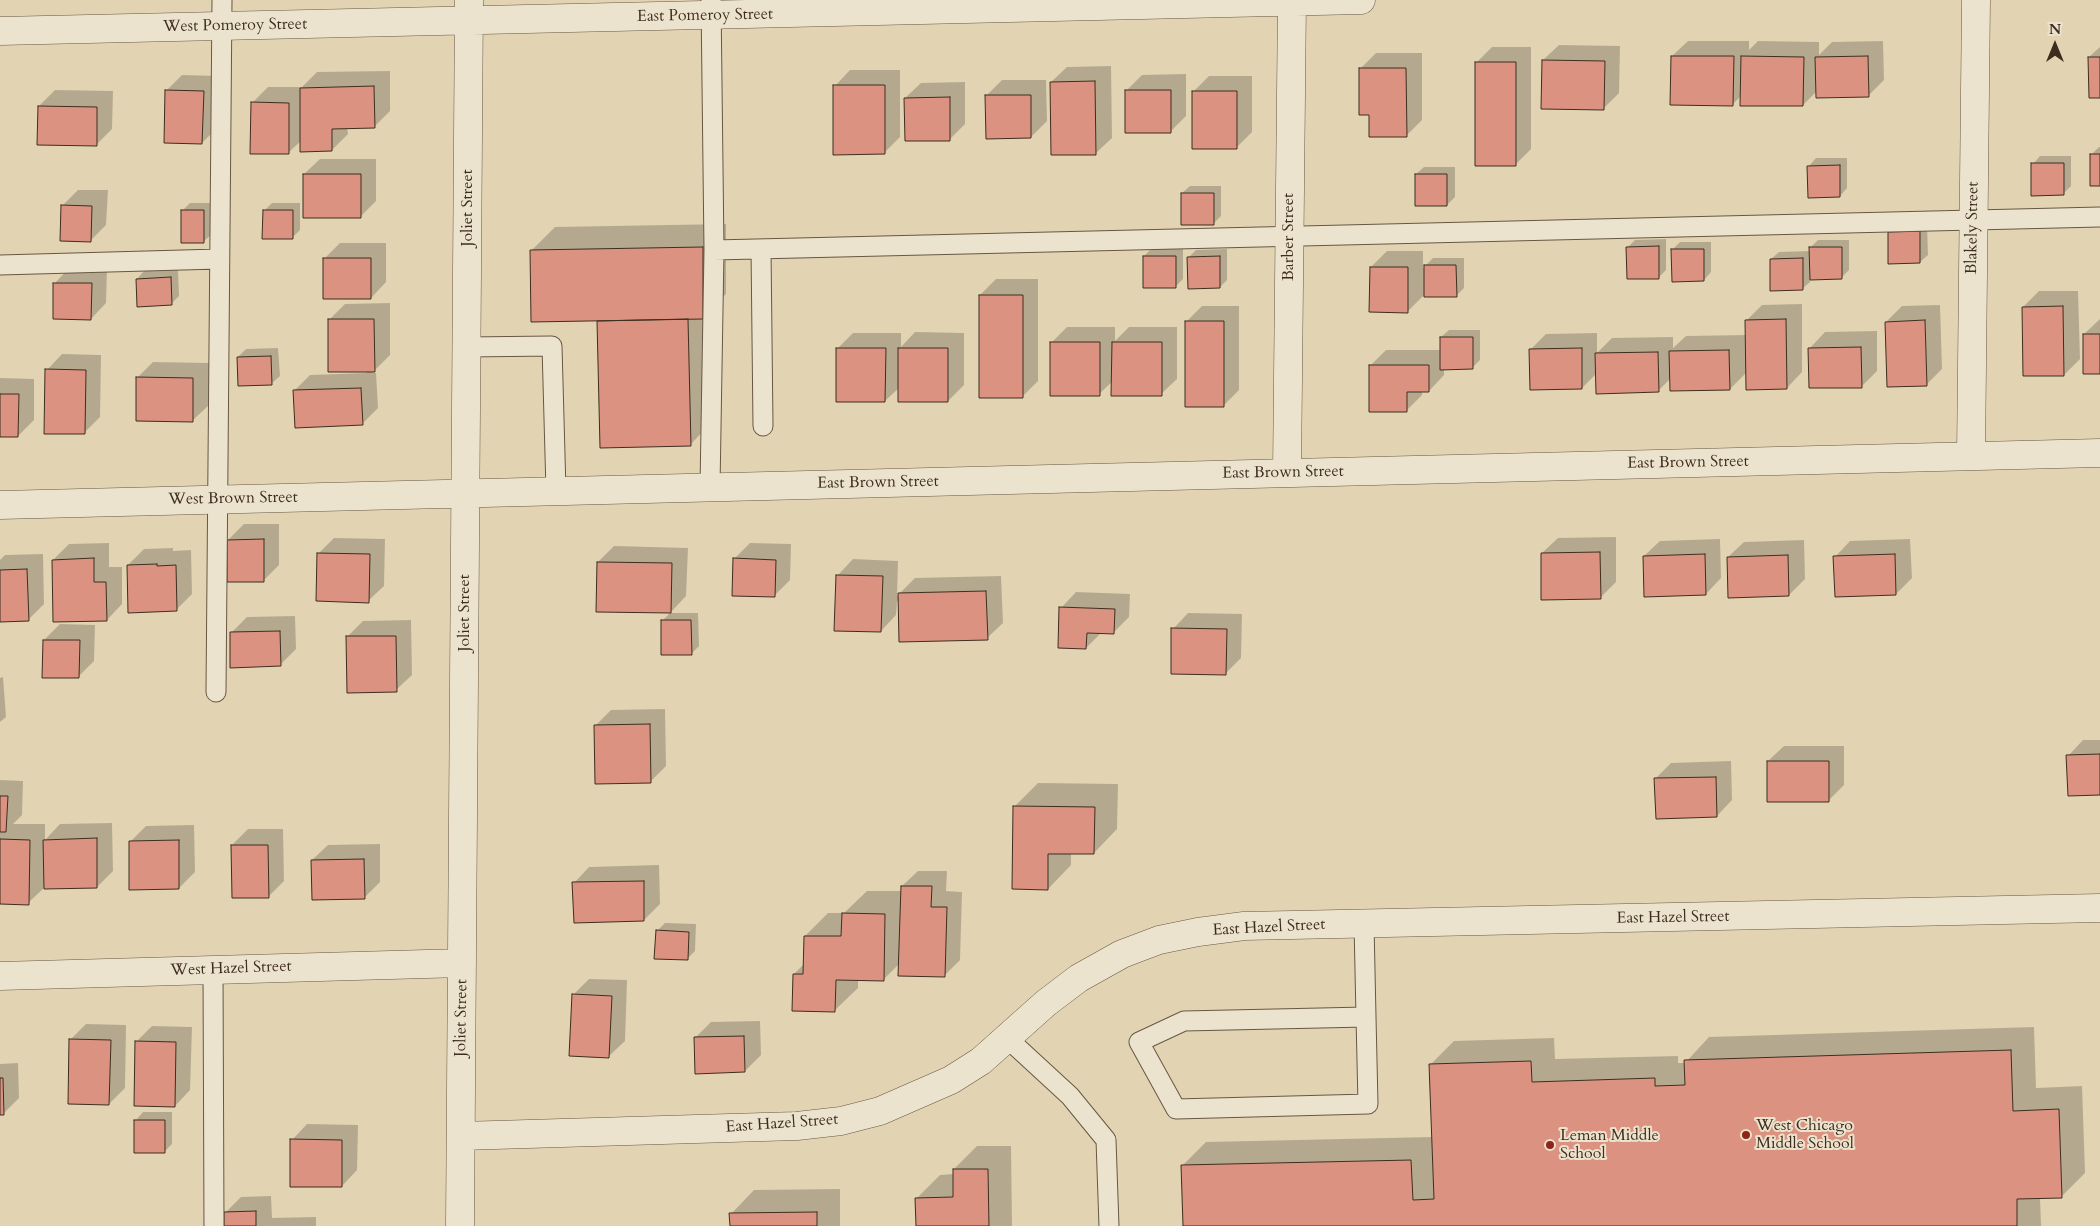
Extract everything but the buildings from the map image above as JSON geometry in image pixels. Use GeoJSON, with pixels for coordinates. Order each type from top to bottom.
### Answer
{"type":"FeatureCollection","features":[{"type":"Feature","properties":{"kind":"street","name":"East Pomeroy Street"},"geometry":{"type":"LineString","coordinates":[[469,11],[1361,0]]}},
{"type":"Feature","properties":{"kind":"street","name":"Blakely Street"},"geometry":{"type":"LineString","coordinates":[[1971,456],[1976,0]]}},
{"type":"Feature","properties":{"kind":"street","name":"Barber Street"},"geometry":{"type":"LineString","coordinates":[[1287,473],[1292,1]]}},
{"type":"Feature","properties":{"kind":"street","name":"West Pomeroy Street"},"geometry":{"type":"LineString","coordinates":[[0,32],[222,27],[469,11]]}},
{"type":"Feature","properties":{"kind":"street","name":"Joliet Street"},"geometry":{"type":"LineString","coordinates":[[460,1226],[469,11]]}},
{"type":"Feature","properties":{"kind":"street","name":"East Brown Street"},"geometry":{"type":"LineString","coordinates":[[466,493],[2100,454]]}},
{"type":"Feature","properties":{"kind":"street","name":"West Brown Street"},"geometry":{"type":"LineString","coordinates":[[0,505],[466,493]]}},
{"type":"Feature","properties":{"kind":"street","name":"East Hazel Street"},"geometry":{"type":"LineString","coordinates":[[461,1136],[797,1126],[841,1120],[880,1111],[951,1080],[981,1061],[1046,1003],[1079,978],[1122,954],[1159,940],[1198,932],[1244,926],[2100,908]]}},
{"type":"Feature","properties":{"kind":"street","name":"West Hazel Street"},"geometry":{"type":"LineString","coordinates":[[0,976],[462,963]]}},
{"type":"Feature","properties":{"kind":"lane"},"geometry":{"type":"LineString","coordinates":[[216,692],[222,0]]}},
{"type":"Feature","properties":{"kind":"lane"},"geometry":{"type":"LineString","coordinates":[[710,487],[714,250],[711,8]]}},
{"type":"Feature","properties":{"kind":"lane"},"geometry":{"type":"LineString","coordinates":[[714,250],[2100,218]]}},
{"type":"Feature","properties":{"kind":"lane"},"geometry":{"type":"LineString","coordinates":[[761,249],[763,426]]}},
{"type":"Feature","properties":{"kind":"lane"},"geometry":{"type":"LineString","coordinates":[[0,265],[219,259]]}},
{"type":"Feature","properties":{"kind":"lane"},"geometry":{"type":"LineString","coordinates":[[467,347],[552,346],[556,491]]}},
{"type":"Feature","properties":{"kind":"lane"},"geometry":{"type":"LineString","coordinates":[[1364,924],[1368,1104],[1176,1109],[1139,1042],[1184,1021],[1366,1017]]}},
{"type":"Feature","properties":{"kind":"lane"},"geometry":{"type":"LineString","coordinates":[[213,970],[214,1226]]}},
{"type":"Feature","properties":{"kind":"lane"},"geometry":{"type":"LineString","coordinates":[[1007,1038],[1070,1096],[1106,1140],[1108,1226]]}},
{"type":"Feature","properties":{"kind":"place","name":"West Chicago Middle School"},"geometry":{"type":"Point","coordinates":[1746,1135]}},
{"type":"Feature","properties":{"kind":"place","name":"Leman Middle School"},"geometry":{"type":"Point","coordinates":[1550,1145]}}]}
